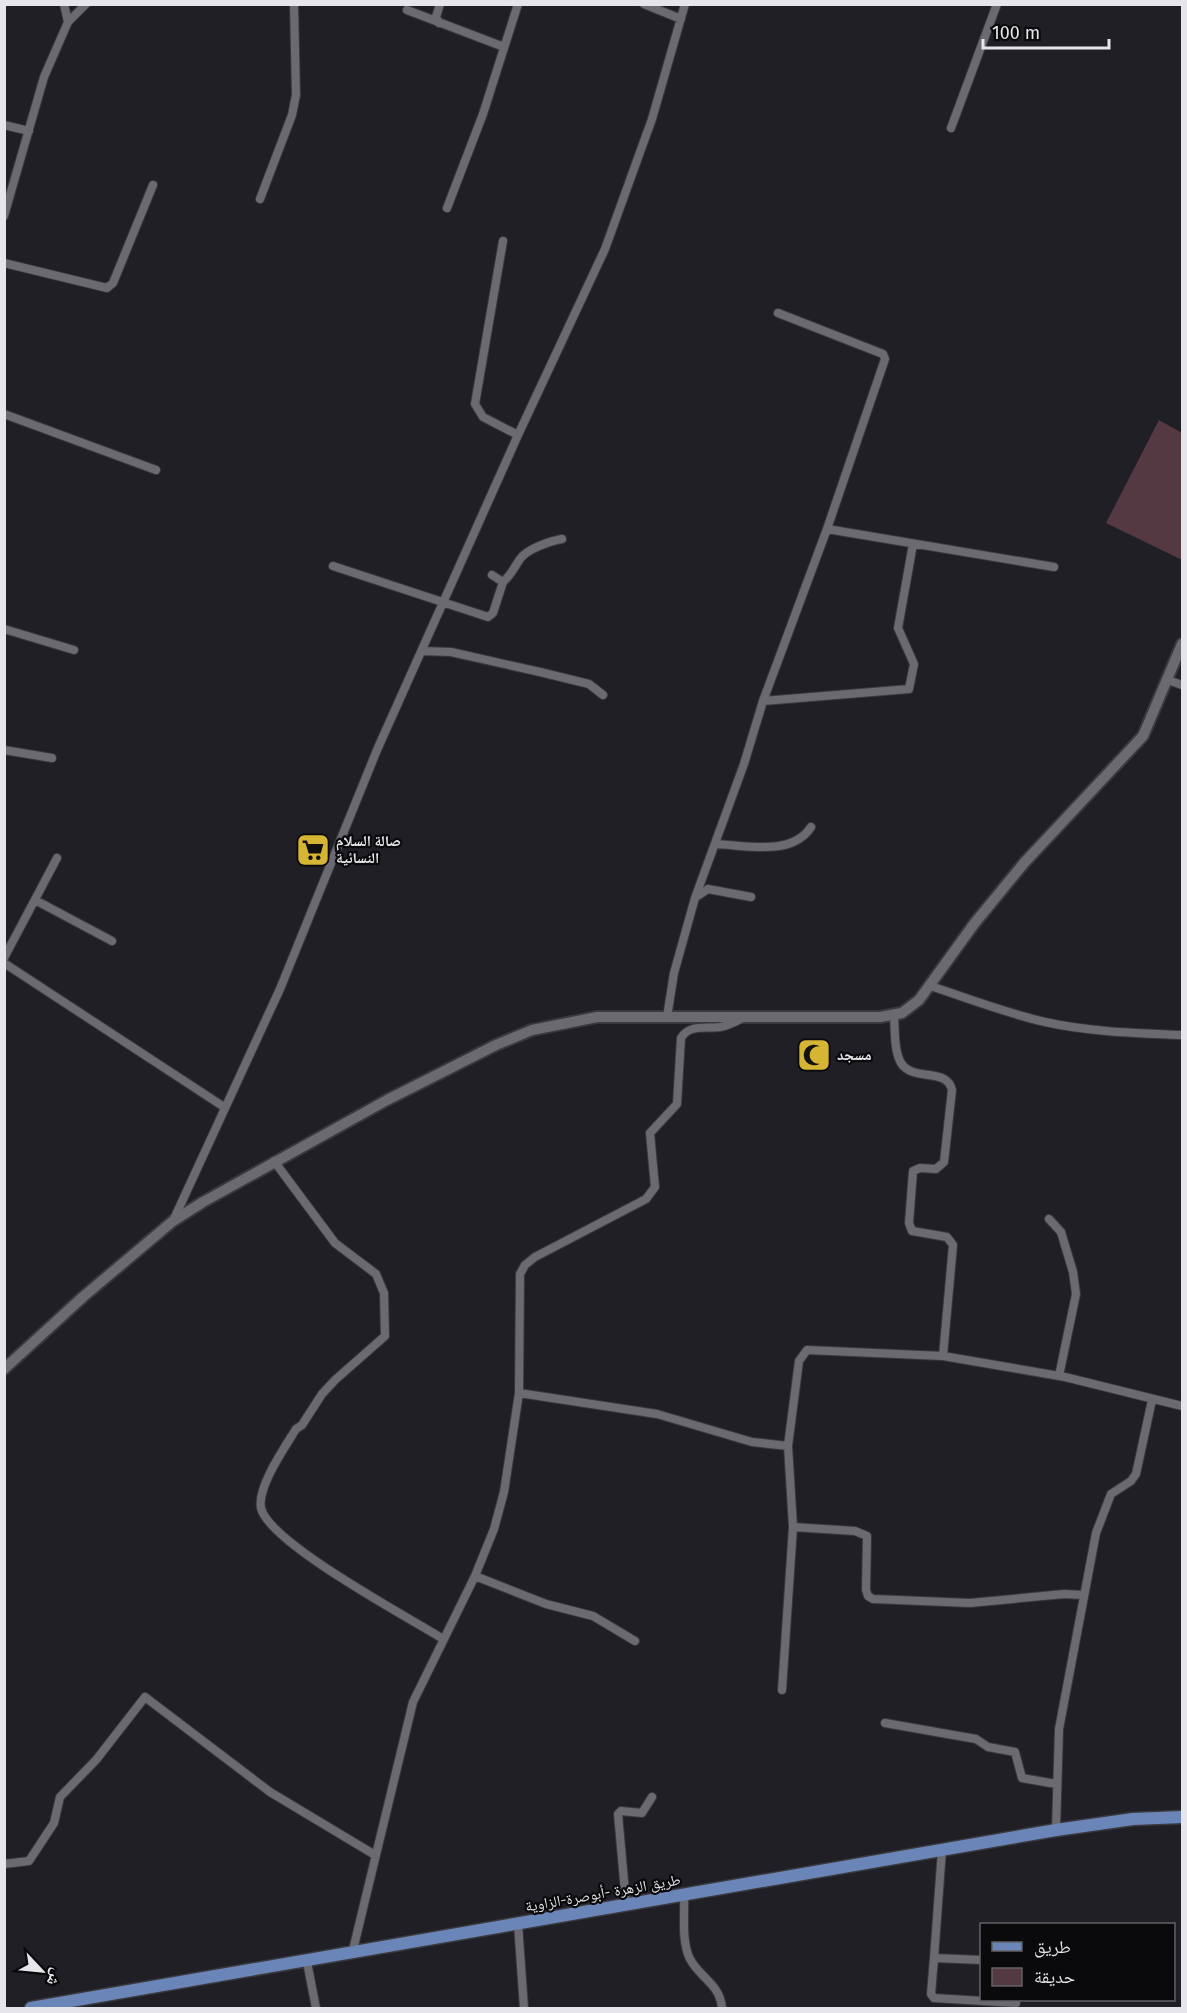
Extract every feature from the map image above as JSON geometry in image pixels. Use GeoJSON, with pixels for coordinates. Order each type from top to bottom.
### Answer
{"type":"FeatureCollection","features":[{"type":"Feature","properties":{"kind":"main road"},"geometry":{"type":"LineString","coordinates":[[4,1369],[84,1296],[173,1221],[274,1161],[397,1095],[523,1033],[582,1019],[894,1016],[914,1005],[931,986],[974,924],[1024,863],[1143,736],[1182,644]]}},
{"type":"Feature","properties":{"kind":"main road","name":"طريق الزهرة -أبوصرة-الزاوية"},"geometry":{"type":"LineString","coordinates":[[31,2008],[307,1962],[626,1903],[1056,1830],[1133,1819],[1182,1817]]}},
{"type":"Feature","properties":{"kind":"street"},"geometry":{"type":"LineString","coordinates":[[64,4],[68,22]]}},
{"type":"Feature","properties":{"kind":"street"},"geometry":{"type":"LineString","coordinates":[[4,216],[44,77],[68,22],[86,4]]}},
{"type":"Feature","properties":{"kind":"street"},"geometry":{"type":"LineString","coordinates":[[260,199],[292,115],[296,94],[294,4]]}},
{"type":"Feature","properties":{"kind":"street"},"geometry":{"type":"LineString","coordinates":[[440,4],[436,17],[440,24]]}},
{"type":"Feature","properties":{"kind":"street"},"geometry":{"type":"LineString","coordinates":[[447,208],[483,114],[518,4]]}},
{"type":"Feature","properties":{"kind":"street"},"geometry":{"type":"LineString","coordinates":[[644,4],[681,19]]}},
{"type":"Feature","properties":{"kind":"street"},"geometry":{"type":"LineString","coordinates":[[173,1221],[285,978],[377,750],[622,207],[652,119],[684,4]]}},
{"type":"Feature","properties":{"kind":"street"},"geometry":{"type":"LineString","coordinates":[[951,128],[997,4]]}},
{"type":"Feature","properties":{"kind":"street"},"geometry":{"type":"LineString","coordinates":[[407,10],[504,47]]}},
{"type":"Feature","properties":{"kind":"street"},"geometry":{"type":"LineString","coordinates":[[4,125],[29,131]]}},
{"type":"Feature","properties":{"kind":"street"},"geometry":{"type":"LineString","coordinates":[[4,263],[107,288],[113,283],[153,185]]}},
{"type":"Feature","properties":{"kind":"street"},"geometry":{"type":"LineString","coordinates":[[503,241],[475,404],[483,417],[518,435]]}},
{"type":"Feature","properties":{"kind":"street"},"geometry":{"type":"LineString","coordinates":[[667,1017],[674,973],[695,898],[744,764],[763,701],[827,529],[885,357],[778,313]]}},
{"type":"Feature","properties":{"kind":"street"},"geometry":{"type":"LineString","coordinates":[[4,414],[156,470]]}},
{"type":"Feature","properties":{"kind":"street"},"geometry":{"type":"LineString","coordinates":[[827,529],[1054,567]]}},
{"type":"Feature","properties":{"kind":"street"},"geometry":{"type":"LineString","coordinates":[[333,566],[445,600],[488,616],[495,606],[504,582],[515,570],[521,556],[536,547],[562,539]]}},
{"type":"Feature","properties":{"kind":"street"},"geometry":{"type":"LineString","coordinates":[[763,701],[909,689],[914,664],[898,628],[913,544]]}},
{"type":"Feature","properties":{"kind":"street"},"geometry":{"type":"LineString","coordinates":[[492,575],[504,582]]}},
{"type":"Feature","properties":{"kind":"street"},"geometry":{"type":"LineString","coordinates":[[4,629],[74,651]]}},
{"type":"Feature","properties":{"kind":"street"},"geometry":{"type":"LineString","coordinates":[[422,651],[451,652],[540,672],[589,684],[603,695]]}},
{"type":"Feature","properties":{"kind":"street"},"geometry":{"type":"LineString","coordinates":[[1168,680],[1182,685]]}},
{"type":"Feature","properties":{"kind":"street"},"geometry":{"type":"LineString","coordinates":[[4,750],[52,758]]}},
{"type":"Feature","properties":{"kind":"street"},"geometry":{"type":"LineString","coordinates":[[715,844],[774,847],[800,839],[811,827]]}},
{"type":"Feature","properties":{"kind":"street"},"geometry":{"type":"LineString","coordinates":[[4,958],[57,858]]}},
{"type":"Feature","properties":{"kind":"street"},"geometry":{"type":"LineString","coordinates":[[695,898],[708,889],[752,897]]}},
{"type":"Feature","properties":{"kind":"street"},"geometry":{"type":"LineString","coordinates":[[34,900],[112,941]]}},
{"type":"Feature","properties":{"kind":"street"},"geometry":{"type":"LineString","coordinates":[[4,963],[224,1107]]}},
{"type":"Feature","properties":{"kind":"street"},"geometry":{"type":"LineString","coordinates":[[931,986],[1009,1013],[1048,1022],[1101,1030],[1182,1035]]}},
{"type":"Feature","properties":{"kind":"street"},"geometry":{"type":"LineString","coordinates":[[894,1016],[901,1063],[915,1073],[946,1078],[952,1090],[944,1161],[936,1169],[920,1168],[913,1171],[909,1223],[912,1231],[947,1237],[953,1245],[943,1356]]}},
{"type":"Feature","properties":{"kind":"street"},"geometry":{"type":"LineString","coordinates":[[352,1954],[413,1702],[475,1576],[494,1529],[504,1492],[519,1393],[519,1283],[525,1265],[535,1257],[646,1199],[652,1193],[655,1187],[650,1133],[677,1104],[681,1038],[684,1032],[691,1029],[721,1027],[744,1017]]}},
{"type":"Feature","properties":{"kind":"street"},"geometry":{"type":"LineString","coordinates":[[274,1161],[335,1243],[376,1274],[384,1293],[387,1330],[381,1341],[322,1394],[302,1425],[296,1429],[262,1493],[261,1507],[276,1528],[300,1549],[443,1639]]}},
{"type":"Feature","properties":{"kind":"street"},"geometry":{"type":"LineString","coordinates":[[1049,1219],[1061,1232],[1073,1272],[1076,1294],[1059,1376]]}},
{"type":"Feature","properties":{"kind":"street"},"geometry":{"type":"LineString","coordinates":[[782,1690],[793,1527],[788,1446],[800,1361],[807,1350],[943,1356],[1059,1376],[1182,1406]]}},
{"type":"Feature","properties":{"kind":"street"},"geometry":{"type":"LineString","coordinates":[[519,1393],[657,1414],[752,1442],[788,1446]]}},
{"type":"Feature","properties":{"kind":"street"},"geometry":{"type":"LineString","coordinates":[[1056,1830],[1059,1729],[1099,1521],[1111,1494],[1131,1481],[1136,1474],[1152,1400]]}},
{"type":"Feature","properties":{"kind":"street"},"geometry":{"type":"LineString","coordinates":[[793,1527],[855,1531],[867,1536],[866,1590],[868,1596],[873,1599],[970,1603],[1064,1594],[1083,1595]]}},
{"type":"Feature","properties":{"kind":"street"},"geometry":{"type":"LineString","coordinates":[[475,1576],[546,1604],[593,1616],[635,1641]]}},
{"type":"Feature","properties":{"kind":"street"},"geometry":{"type":"LineString","coordinates":[[4,1864],[28,1861],[39,1850],[54,1822],[60,1797],[96,1760],[145,1697],[270,1792],[375,1855]]}},
{"type":"Feature","properties":{"kind":"street"},"geometry":{"type":"LineString","coordinates":[[885,1723],[976,1739],[988,1747],[1012,1750],[1018,1757],[1022,1778],[1056,1784]]}},
{"type":"Feature","properties":{"kind":"street"},"geometry":{"type":"LineString","coordinates":[[626,1903],[618,1814],[621,1810],[642,1813],[652,1797]]}},
{"type":"Feature","properties":{"kind":"street"},"geometry":{"type":"LineString","coordinates":[[942,1850],[933,1997],[980,2000]]}},
{"type":"Feature","properties":{"kind":"street"},"geometry":{"type":"LineString","coordinates":[[684,1894],[687,1953],[695,1966],[716,1987],[723,2008]]}},
{"type":"Feature","properties":{"kind":"street"},"geometry":{"type":"LineString","coordinates":[[518,1924],[524,2008]]}},
{"type":"Feature","properties":{"kind":"street"},"geometry":{"type":"LineString","coordinates":[[934,1958],[980,1960]]}},
{"type":"Feature","properties":{"kind":"street"},"geometry":{"type":"LineString","coordinates":[[307,1962],[316,2008]]}},
{"type":"Feature","properties":{"kind":"street"},"geometry":{"type":"LineString","coordinates":[[988,2001],[1016,2003]]}},
{"type":"Feature","properties":{"kind":"green space"},"geometry":{"type":"Polygon","coordinates":[[[1159,420],[1182,433],[1182,560],[1106,523],[1159,420]]]}},
{"type":"Feature","properties":{"kind":"place","name":"صالة السلام النسائية"},"geometry":{"type":"Point","coordinates":[313,850]}},
{"type":"Feature","properties":{"kind":"place","name":"مسجد"},"geometry":{"type":"Point","coordinates":[814,1055]}}]}
